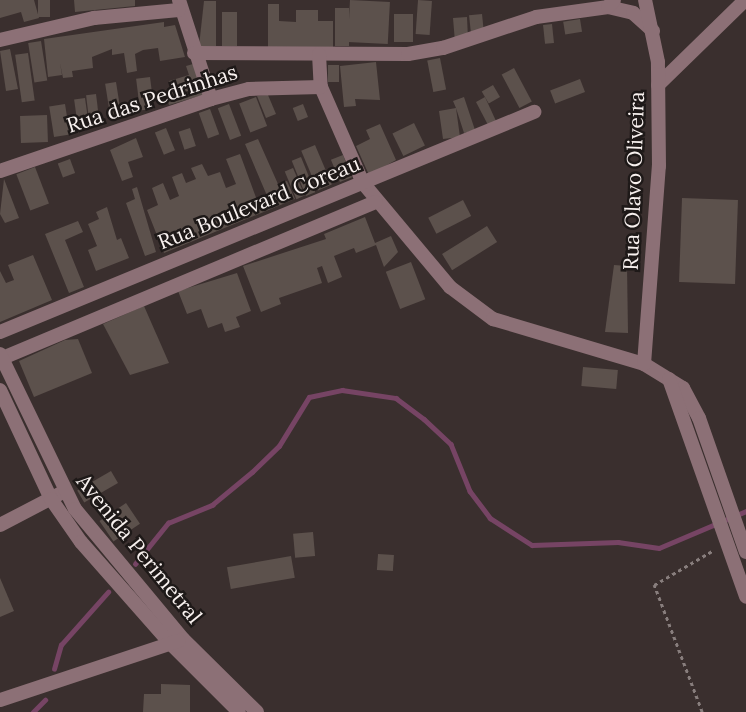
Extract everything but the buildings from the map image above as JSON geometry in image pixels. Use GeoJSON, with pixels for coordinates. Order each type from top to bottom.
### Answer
{"type":"FeatureCollection","features":[{"type":"Feature","properties":{"kind":"street","name":"Rua Olavo Oliveira"},"geometry":{"type":"LineString","coordinates":[[644,365],[657,202],[658,85],[653,31],[645,0]]}},
{"type":"Feature","properties":{"kind":"street"},"geometry":{"type":"LineString","coordinates":[[658,85],[745,2]]}},
{"type":"Feature","properties":{"kind":"street"},"geometry":{"type":"LineString","coordinates":[[611,3],[633,13],[653,31]]}},
{"type":"Feature","properties":{"kind":"street","name":"Rua das Pedrinhas"},"geometry":{"type":"LineString","coordinates":[[194,53],[408,54],[443,48],[536,17],[611,3]]}},
{"type":"Feature","properties":{"kind":"street"},"geometry":{"type":"LineString","coordinates":[[0,40],[81,20],[178,5],[211,99]]}},
{"type":"Feature","properties":{"kind":"street"},"geometry":{"type":"LineString","coordinates":[[319,54],[321,87],[363,183],[375,202],[450,287],[493,319],[644,365],[683,388],[699,418],[728,505],[729,537],[746,552]]}},
{"type":"Feature","properties":{"kind":"street","name":"Rua das Pedrinhas"},"geometry":{"type":"LineString","coordinates":[[0,171],[211,99],[262,88],[321,87]]}},
{"type":"Feature","properties":{"kind":"street","name":"Rua Boulevard Coreau"},"geometry":{"type":"LineString","coordinates":[[0,332],[534,112]]}},
{"type":"Feature","properties":{"kind":"street","name":"Rua Boulevard Coreau"},"geometry":{"type":"LineString","coordinates":[[1,357],[375,202]]}},
{"type":"Feature","properties":{"kind":"street","name":"Avenida Perimetral"},"geometry":{"type":"LineString","coordinates":[[1,357],[57,496]]}},
{"type":"Feature","properties":{"kind":"street"},"geometry":{"type":"LineString","coordinates":[[669,379],[713,509],[729,537],[746,597]]}},
{"type":"Feature","properties":{"kind":"street","name":"Avenida Perimetral"},"geometry":{"type":"LineString","coordinates":[[0,390],[81,542],[177,642],[239,712]]}},
{"type":"Feature","properties":{"kind":"street"},"geometry":{"type":"LineString","coordinates":[[0,525],[57,496]]}},
{"type":"Feature","properties":{"kind":"street"},"geometry":{"type":"LineString","coordinates":[[0,700],[177,642]]}},
{"type":"Feature","properties":{"kind":"street","name":"Avenida Perimetral"},"geometry":{"type":"LineString","coordinates":[[177,642],[257,712]]}},
{"type":"Feature","properties":{"kind":"path"},"geometry":{"type":"LineString","coordinates":[[702,712],[654,585],[729,537]]}},
{"type":"Feature","properties":{"kind":"waterway"},"geometry":{"type":"LineString","coordinates":[[135,564],[168,523],[212,505],[252,472],[279,446],[309,397],[342,390],[396,398],[424,419],[451,444],[470,491],[490,518],[532,545],[618,542],[659,548],[746,511]]}},
{"type":"Feature","properties":{"kind":"waterway"},"geometry":{"type":"LineString","coordinates":[[54,669],[61,645],[108,592]]}},
{"type":"Feature","properties":{"kind":"waterway"},"geometry":{"type":"LineString","coordinates":[[33,712],[45,700]]}}]}
